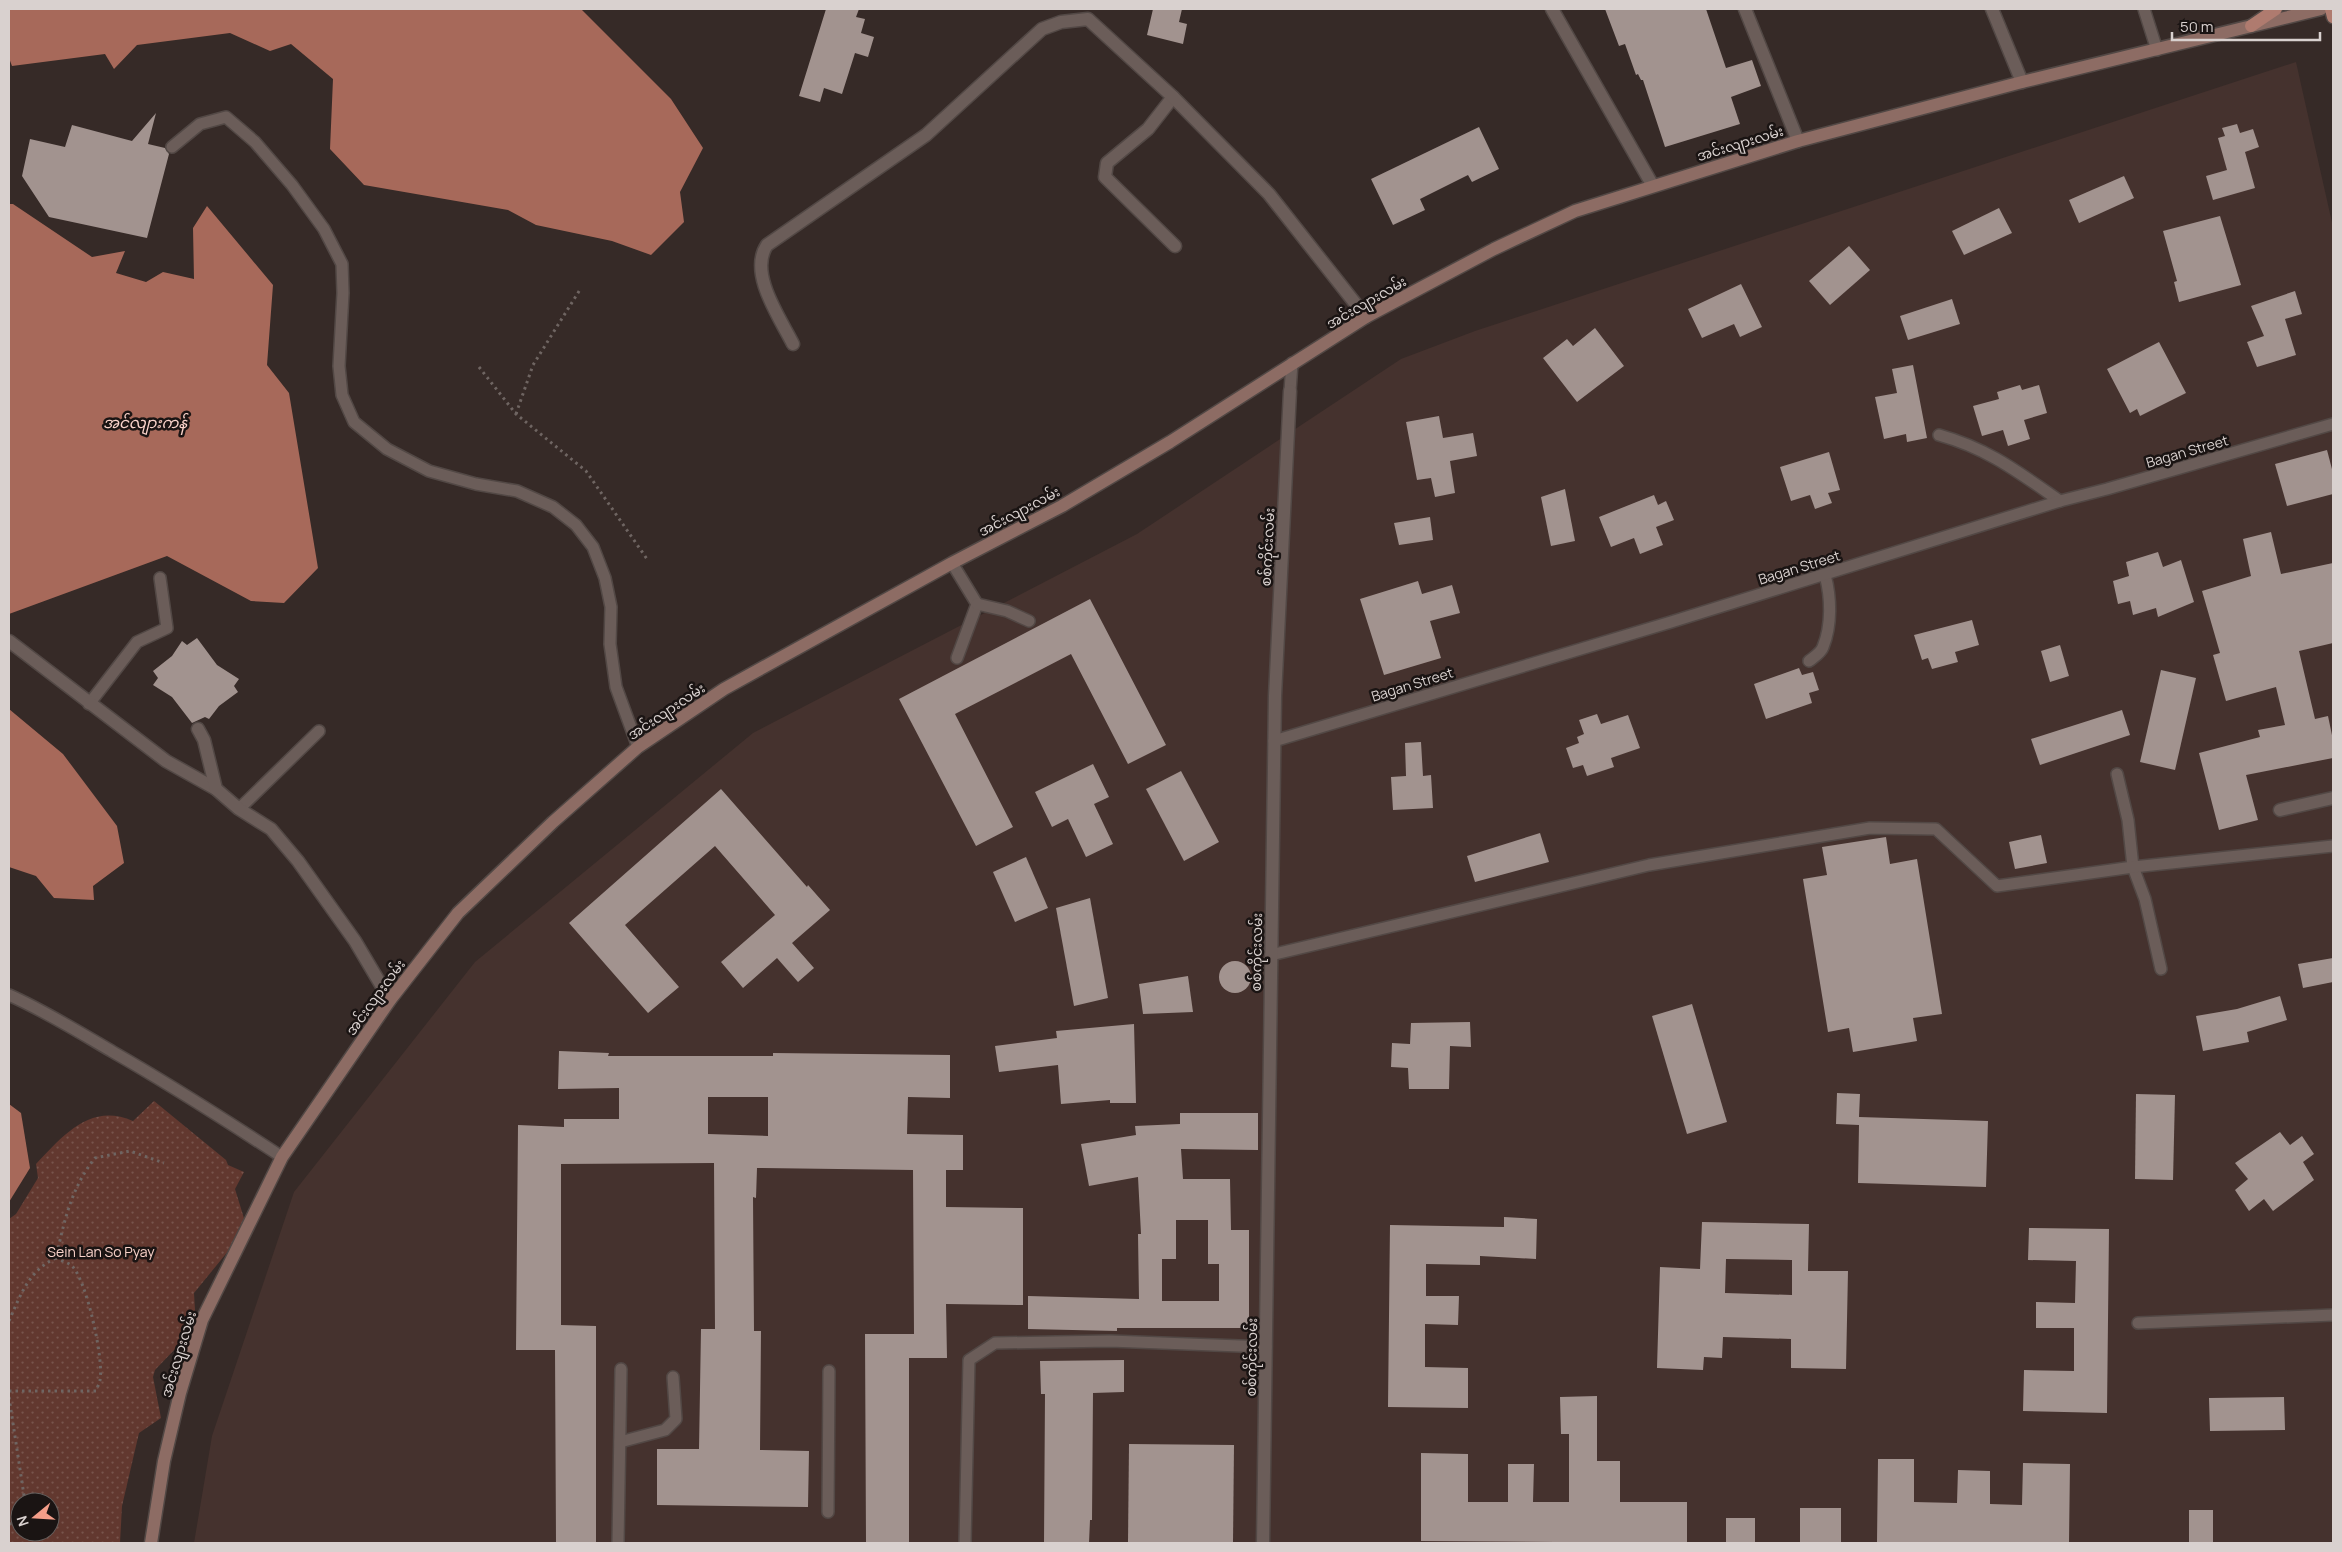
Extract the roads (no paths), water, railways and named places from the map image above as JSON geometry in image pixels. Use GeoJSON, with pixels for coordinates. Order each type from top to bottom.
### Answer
{"type":"FeatureCollection","features":[{"type":"Feature","properties":{"kind":"main road"},"geometry":{"type":"LineString","coordinates":[[2251,26],[2276,9]]}},
{"type":"Feature","properties":{"kind":"main road","name":"အင်းလျားလမ်း"},"geometry":{"type":"LineString","coordinates":[[151,1543],[164,1461],[178,1403],[202,1320],[282,1157],[390,1000],[458,913],[553,822],[638,747],[724,689],[952,563],[1062,506],[1170,442],[1292,362],[1366,317],[1494,248],[1574,211],[1798,141],[2022,82],[2321,9]]}},
{"type":"Feature","properties":{"kind":"main road"},"geometry":{"type":"LineString","coordinates":[[2331,9],[2333,17]]}},
{"type":"Feature","properties":{"kind":"street"},"geometry":{"type":"LineString","coordinates":[[1552,9],[1653,186]]}},
{"type":"Feature","properties":{"kind":"street"},"geometry":{"type":"LineString","coordinates":[[1745,9],[1798,141]]}},
{"type":"Feature","properties":{"kind":"street"},"geometry":{"type":"LineString","coordinates":[[1992,9],[2022,82]]}},
{"type":"Feature","properties":{"kind":"street"},"geometry":{"type":"LineString","coordinates":[[793,344],[761,275],[761,254],[767,245],[926,135],[1042,29],[1090,14],[1269,194],[1366,317]]}},
{"type":"Feature","properties":{"kind":"street"},"geometry":{"type":"LineString","coordinates":[[1173,97],[1148,129],[1107,163],[1105,177],[1175,246]]}},
{"type":"Feature","properties":{"kind":"street","name":"စစ်ကိုင်းလမ်း"},"geometry":{"type":"LineString","coordinates":[[1263,1543],[1274,741],[1290,391]]}},
{"type":"Feature","properties":{"kind":"street"},"geometry":{"type":"LineString","coordinates":[[9,642],[166,761],[216,790],[239,809],[271,828],[298,861],[355,941],[390,1000]]}},
{"type":"Feature","properties":{"kind":"street"},"geometry":{"type":"LineString","coordinates":[[198,729],[204,740],[216,790]]}},
{"type":"Feature","properties":{"kind":"street"},"geometry":{"type":"LineString","coordinates":[[2280,810],[2333,798]]}},
{"type":"Feature","properties":{"kind":"lane"},"geometry":{"type":"LineString","coordinates":[[2144,9],[2157,50]]}},
{"type":"Feature","properties":{"kind":"lane"},"geometry":{"type":"LineString","coordinates":[[172,147],[200,124],[226,117],[255,142],[292,185],[324,228],[342,264],[343,294],[339,366],[342,395],[354,422],[387,449],[430,471],[476,484],[516,491],[553,507],[576,525],[594,548],[605,578],[611,607],[610,644],[616,687],[638,747]]}},
{"type":"Feature","properties":{"kind":"lane","name":"စစ်ကိုင်းလမ်း"},"geometry":{"type":"LineString","coordinates":[[1290,391],[1292,362]]}},
{"type":"Feature","properties":{"kind":"lane","name":"Bagan Street"},"geometry":{"type":"LineString","coordinates":[[1274,741],[1826,575],[2060,500],[2107,489],[2333,424]]}},
{"type":"Feature","properties":{"kind":"lane"},"geometry":{"type":"LineString","coordinates":[[1939,435],[1967,443],[1988,453],[2060,500]]}},
{"type":"Feature","properties":{"kind":"lane"},"geometry":{"type":"LineString","coordinates":[[952,563],[977,604],[1008,611],[1028,622]]}},
{"type":"Feature","properties":{"kind":"lane"},"geometry":{"type":"LineString","coordinates":[[1809,661],[1823,649],[1830,595],[1826,575]]}},
{"type":"Feature","properties":{"kind":"lane"},"geometry":{"type":"LineString","coordinates":[[89,704],[137,642],[167,628],[160,578]]}},
{"type":"Feature","properties":{"kind":"lane"},"geometry":{"type":"LineString","coordinates":[[957,658],[977,604]]}},
{"type":"Feature","properties":{"kind":"lane"},"geometry":{"type":"LineString","coordinates":[[239,809],[319,731]]}},
{"type":"Feature","properties":{"kind":"lane"},"geometry":{"type":"LineString","coordinates":[[2117,774],[2128,820],[2133,866],[2145,899],[2161,969]]}},
{"type":"Feature","properties":{"kind":"lane"},"geometry":{"type":"LineString","coordinates":[[1272,955],[1649,864],[1870,828],[1936,829],[1997,886],[2133,866],[2333,846]]}},
{"type":"Feature","properties":{"kind":"lane"},"geometry":{"type":"LineString","coordinates":[[9,995],[41,1010],[131,1062],[209,1109],[282,1157]]}},
{"type":"Feature","properties":{"kind":"lane"},"geometry":{"type":"LineString","coordinates":[[2138,1323],[2333,1315]]}},
{"type":"Feature","properties":{"kind":"lane"},"geometry":{"type":"LineString","coordinates":[[965,1543],[969,1360],[996,1342],[1110,1341],[1266,1347]]}},
{"type":"Feature","properties":{"kind":"lane"},"geometry":{"type":"LineString","coordinates":[[618,1543],[621,1369]]}},
{"type":"Feature","properties":{"kind":"lane"},"geometry":{"type":"LineString","coordinates":[[828,1512],[829,1371]]}},
{"type":"Feature","properties":{"kind":"lane"},"geometry":{"type":"LineString","coordinates":[[620,1442],[665,1430],[676,1420],[673,1377]]}},
{"type":"Feature","properties":{"kind":"water"},"geometry":{"type":"Polygon","coordinates":[[[9,9],[581,9],[671,99],[703,148],[680,192],[684,222],[651,255],[612,241],[536,225],[508,210],[364,185],[330,149],[333,79],[291,44],[270,51],[230,33],[137,45],[114,69],[105,54],[12,66],[9,58],[9,9]]]}},
{"type":"Feature","properties":{"kind":"water","name":"အင်လျားကန်"},"geometry":{"type":"Polygon","coordinates":[[[9,204],[13,204],[92,257],[125,251],[116,273],[146,282],[163,272],[194,279],[193,228],[207,206],[273,285],[267,365],[289,393],[318,568],[284,603],[251,601],[167,556],[9,614],[9,204]]]}},
{"type":"Feature","properties":{"kind":"water"},"geometry":{"type":"Polygon","coordinates":[[[9,709],[63,754],[117,826],[124,863],[93,886],[94,900],[54,898],[36,876],[9,867],[9,709]]]}},
{"type":"Feature","properties":{"kind":"water"},"geometry":{"type":"Polygon","coordinates":[[[9,1104],[21,1113],[30,1168],[9,1202],[9,1104]]]}},
{"type":"Feature","properties":{"kind":"park label","name":"Sein Lan So Pyay"},"geometry":{"type":"Point","coordinates":[101,1251]}}]}
